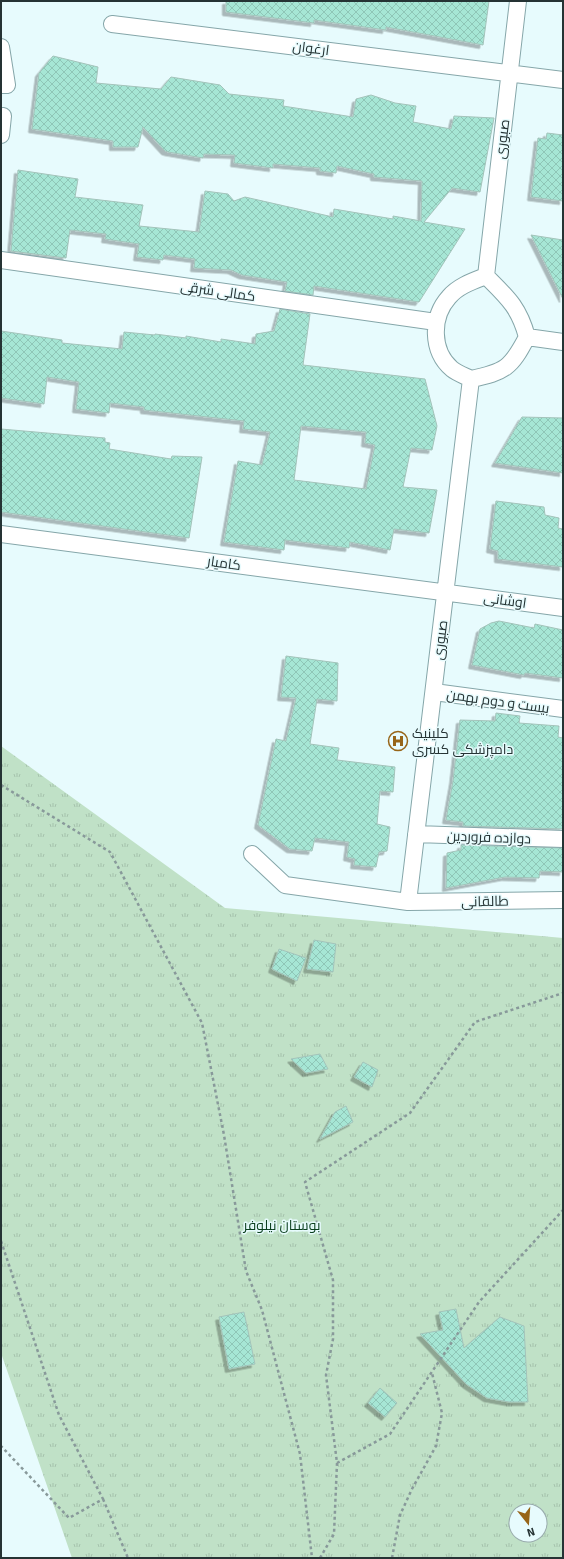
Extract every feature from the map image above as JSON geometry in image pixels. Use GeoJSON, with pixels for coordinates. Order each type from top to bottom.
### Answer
{"type":"FeatureCollection","features":[{"type":"Feature","properties":{"kind":"street","name":"صبوری"},"geometry":{"type":"LineString","coordinates":[[486,276],[518,1]]}},
{"type":"Feature","properties":{"kind":"street","name":"ارغوان"},"geometry":{"type":"LineString","coordinates":[[112,24],[510,72],[563,80]]}},
{"type":"Feature","properties":{"kind":"street"},"geometry":{"type":"LineString","coordinates":[[1,47],[4,85]]}},
{"type":"Feature","properties":{"kind":"street"},"geometry":{"type":"LineString","coordinates":[[1,135],[3,116]]}},
{"type":"Feature","properties":{"kind":"street","name":"کمالی شرقی"},"geometry":{"type":"LineString","coordinates":[[1,260],[436,322]]}},
{"type":"Feature","properties":{"kind":"street"},"geometry":{"type":"LineString","coordinates":[[486,276],[513,304],[522,318],[527,337],[516,358],[503,370],[471,379],[453,369],[442,355],[436,339],[436,322],[442,307],[449,296],[463,285],[486,276]]}},
{"type":"Feature","properties":{"kind":"street"},"geometry":{"type":"LineString","coordinates":[[527,337],[563,342]]}},
{"type":"Feature","properties":{"kind":"street","name":"صبوری"},"geometry":{"type":"LineString","coordinates":[[408,902],[471,379]]}},
{"type":"Feature","properties":{"kind":"street","name":"کامیار"},"geometry":{"type":"LineString","coordinates":[[1,534],[446,592]]}},
{"type":"Feature","properties":{"kind":"street","name":"اوشانی"},"geometry":{"type":"LineString","coordinates":[[446,592],[563,608]]}},
{"type":"Feature","properties":{"kind":"street","name":"بیست و دوم بهمن"},"geometry":{"type":"LineString","coordinates":[[434,692],[563,709]]}},
{"type":"Feature","properties":{"kind":"street","name":"دوازده فروردین"},"geometry":{"type":"LineString","coordinates":[[416,834],[563,839]]}},
{"type":"Feature","properties":{"kind":"street","name":"طالقانی"},"geometry":{"type":"LineString","coordinates":[[252,854],[285,885],[408,902],[563,900]]}},
{"type":"Feature","properties":{"kind":"path"},"geometry":{"type":"LineString","coordinates":[[1,785],[110,852],[202,1023],[224,1135],[246,1271],[262,1310],[300,1454],[312,1558]]}},
{"type":"Feature","properties":{"kind":"path"},"geometry":{"type":"LineString","coordinates":[[320,1558],[334,1534],[337,1463],[326,1375],[333,1339],[333,1280],[305,1182],[410,1113],[475,1022],[563,993]]}},
{"type":"Feature","properties":{"kind":"path"},"geometry":{"type":"LineString","coordinates":[[337,1463],[390,1434],[479,1302],[563,1210]]}},
{"type":"Feature","properties":{"kind":"path"},"geometry":{"type":"LineString","coordinates":[[1,1241],[59,1415],[102,1499],[128,1558]]}},
{"type":"Feature","properties":{"kind":"path"},"geometry":{"type":"LineString","coordinates":[[392,1558],[400,1515],[412,1489],[436,1446],[442,1413],[432,1372]]}},
{"type":"Feature","properties":{"kind":"path"},"geometry":{"type":"LineString","coordinates":[[1,1446],[69,1518],[102,1499]]}},
{"type":"Feature","properties":{"kind":"green space","name":"بوستان نیلوفر"},"geometry":{"type":"Polygon","coordinates":[[[1,746],[225,908],[563,938],[563,1558],[72,1558],[1,1353],[1,746]]]}},
{"type":"Feature","properties":{"kind":"building"},"geometry":{"type":"Polygon","coordinates":[[[226,1],[489,1],[483,45],[386,27],[386,30],[314,20],[314,23],[226,12],[226,1]]]}},
{"type":"Feature","properties":{"kind":"building"},"geometry":{"type":"Polygon","coordinates":[[[53,56],[98,67],[96,83],[161,89],[171,77],[220,85],[229,94],[284,100],[283,106],[353,117],[356,99],[371,95],[395,103],[416,106],[413,122],[451,129],[454,116],[494,118],[480,192],[452,188],[424,222],[465,229],[419,302],[314,286],[313,295],[285,291],[287,282],[242,275],[231,270],[194,268],[195,259],[164,255],[163,260],[137,257],[139,244],[105,239],[106,234],[70,230],[66,258],[11,251],[18,170],[78,179],[75,197],[143,205],[139,226],[199,232],[205,191],[228,194],[234,201],[245,197],[333,217],[334,209],[393,219],[393,216],[421,221],[422,181],[374,177],[374,174],[337,166],[336,173],[320,171],[320,168],[273,164],[273,168],[234,163],[235,155],[204,154],[203,158],[168,152],[165,151],[143,127],[138,147],[113,147],[113,141],[32,129],[39,73],[53,56]]]}},
{"type":"Feature","properties":{"kind":"building"},"geometry":{"type":"Polygon","coordinates":[[[547,133],[563,135],[563,201],[531,197],[538,138],[546,139],[547,133]]]}},
{"type":"Feature","properties":{"kind":"building"},"geometry":{"type":"Polygon","coordinates":[[[531,235],[563,240],[563,299],[531,235]]]}},
{"type":"Feature","properties":{"kind":"building"},"geometry":{"type":"Polygon","coordinates":[[[280,309],[310,314],[303,365],[425,379],[437,426],[432,450],[411,448],[403,487],[437,490],[429,533],[394,529],[390,550],[350,542],[349,548],[285,540],[284,550],[224,542],[238,461],[262,465],[270,432],[243,429],[244,421],[144,410],[144,407],[110,403],[109,413],[76,409],[79,382],[47,377],[44,404],[1,398],[1,331],[62,340],[62,343],[122,349],[124,332],[186,338],[186,336],[221,342],[221,339],[255,344],[256,334],[274,331],[280,309]],[[301,426],[294,480],[366,489],[375,445],[365,443],[366,432],[301,426]]]}},
{"type":"Feature","properties":{"kind":"building"},"geometry":{"type":"Polygon","coordinates":[[[522,417],[563,418],[563,473],[495,463],[522,417]]]}},
{"type":"Feature","properties":{"kind":"building"},"geometry":{"type":"Polygon","coordinates":[[[1,429],[105,438],[105,442],[110,443],[109,449],[171,459],[172,456],[202,457],[189,538],[1,512],[1,429]]]}},
{"type":"Feature","properties":{"kind":"building"},"geometry":{"type":"Polygon","coordinates":[[[496,501],[544,507],[545,515],[559,518],[558,528],[563,529],[563,567],[498,559],[498,551],[490,549],[496,501]]]}},
{"type":"Feature","properties":{"kind":"building"},"geometry":{"type":"Polygon","coordinates":[[[499,621],[534,628],[535,624],[563,630],[563,678],[525,673],[524,675],[472,665],[480,629],[491,623],[499,621]]]}},
{"type":"Feature","properties":{"kind":"building"},"geometry":{"type":"Polygon","coordinates":[[[286,656],[338,663],[337,701],[317,699],[310,744],[339,748],[337,760],[395,767],[393,792],[380,791],[377,824],[390,827],[387,851],[379,852],[376,867],[354,865],[355,859],[347,857],[349,842],[315,838],[312,851],[290,849],[258,825],[276,739],[286,741],[296,698],[281,697],[286,656]]]}},
{"type":"Feature","properties":{"kind":"building"},"geometry":{"type":"Polygon","coordinates":[[[496,713],[520,716],[519,723],[559,726],[558,737],[563,738],[563,829],[463,826],[463,822],[446,820],[453,781],[460,720],[495,721],[496,713]]]}},
{"type":"Feature","properties":{"kind":"building"},"geometry":{"type":"Polygon","coordinates":[[[461,845],[563,848],[563,872],[540,871],[539,878],[505,877],[446,888],[447,853],[461,850],[461,845]]]}},
{"type":"Feature","properties":{"kind":"building"},"geometry":{"type":"Polygon","coordinates":[[[314,940],[336,944],[333,972],[307,969],[314,940]]]}},
{"type":"Feature","properties":{"kind":"building"},"geometry":{"type":"Polygon","coordinates":[[[279,949],[306,958],[297,981],[272,969],[279,949]]]}},
{"type":"Feature","properties":{"kind":"building"},"geometry":{"type":"Polygon","coordinates":[[[320,1054],[328,1069],[306,1073],[291,1059],[320,1054]]]}},
{"type":"Feature","properties":{"kind":"building"},"geometry":{"type":"Polygon","coordinates":[[[363,1062],[378,1070],[372,1087],[354,1077],[363,1062]]]}},
{"type":"Feature","properties":{"kind":"building"},"geometry":{"type":"Polygon","coordinates":[[[346,1106],[353,1122],[320,1139],[335,1112],[346,1106]]]}},
{"type":"Feature","properties":{"kind":"building"},"geometry":{"type":"Polygon","coordinates":[[[456,1309],[464,1348],[500,1317],[524,1326],[528,1402],[509,1402],[487,1398],[466,1384],[420,1334],[443,1330],[439,1312],[456,1309]]]}},
{"type":"Feature","properties":{"kind":"building"},"geometry":{"type":"Polygon","coordinates":[[[244,1312],[255,1364],[229,1369],[219,1317],[244,1312]]]}},
{"type":"Feature","properties":{"kind":"building"},"geometry":{"type":"Polygon","coordinates":[[[380,1388],[397,1403],[385,1417],[368,1403],[380,1388]]]}},
{"type":"Feature","properties":{"kind":"place","name":"کلینیک دامپزشکی کسری"},"geometry":{"type":"Point","coordinates":[398,741]}}]}
